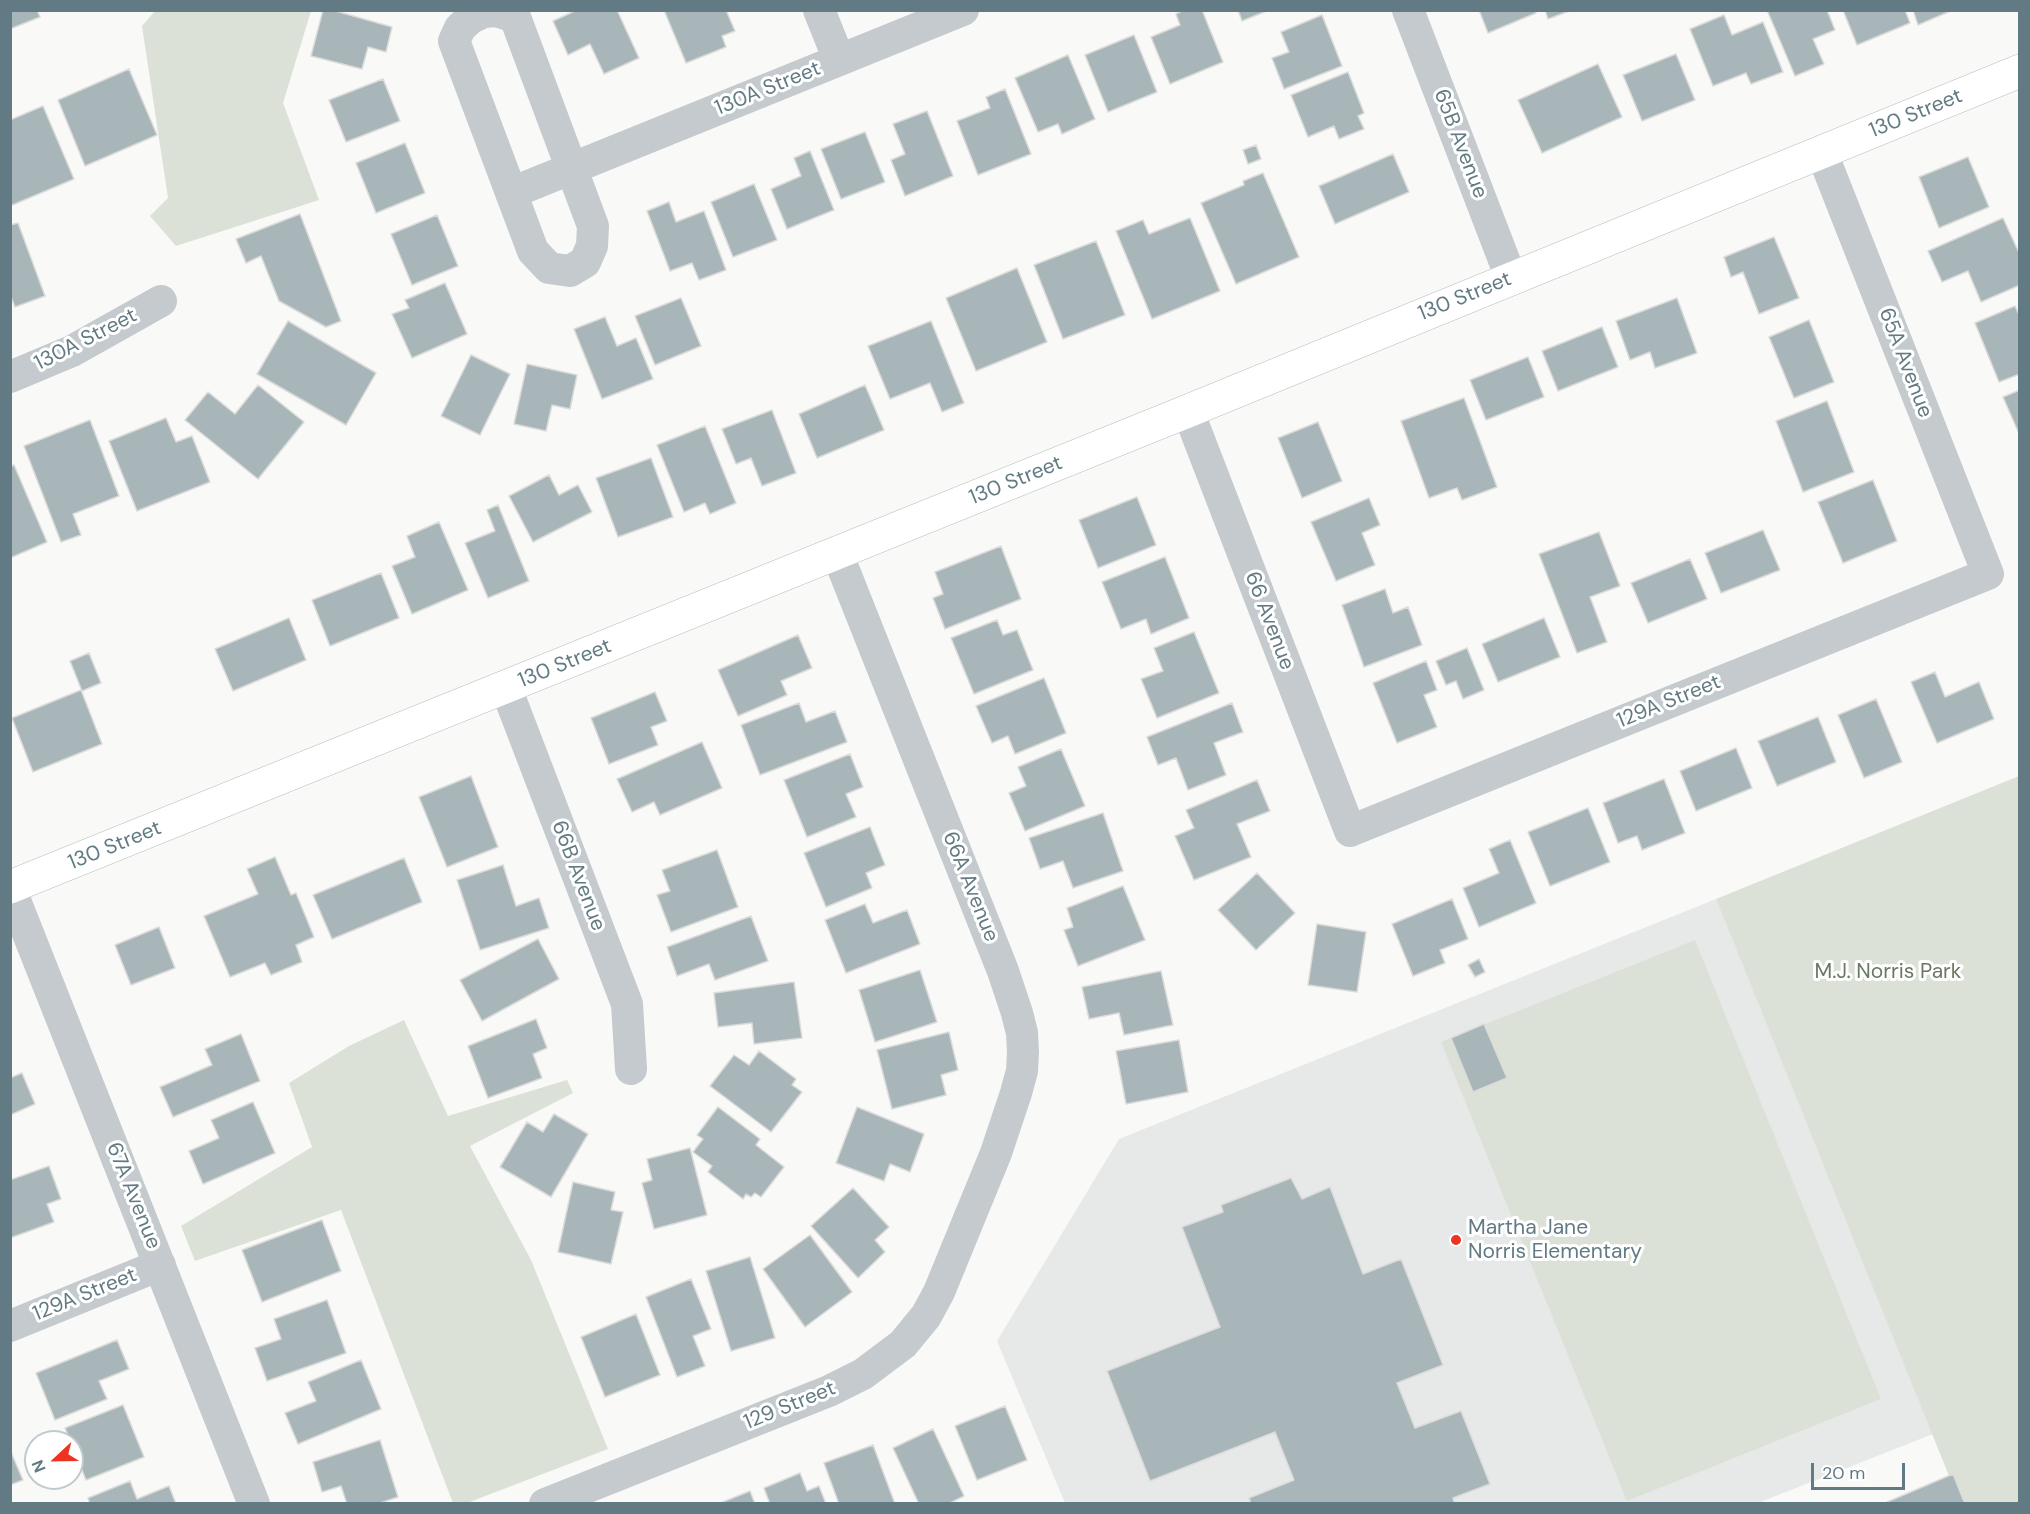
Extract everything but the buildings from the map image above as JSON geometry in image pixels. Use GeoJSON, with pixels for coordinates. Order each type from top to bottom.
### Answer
{"type":"FeatureCollection","features":[{"type":"Feature","properties":{"kind":"street"},"geometry":{"type":"LineString","coordinates":[[819,10],[839,60]]}},
{"type":"Feature","properties":{"kind":"street","name":"130A Street"},"geometry":{"type":"LineString","coordinates":[[512,193],[963,10]]}},
{"type":"Feature","properties":{"kind":"street","name":"65B Avenue"},"geometry":{"type":"LineString","coordinates":[[1408,10],[1511,278]]}},
{"type":"Feature","properties":{"kind":"street"},"geometry":{"type":"LineString","coordinates":[[496,11],[515,17],[593,226],[592,246],[585,262],[570,271],[549,268],[533,251],[512,193],[454,41],[460,27],[471,18],[484,12],[496,11]]}},
{"type":"Feature","properties":{"kind":"street","name":"130 Street"},"geometry":{"type":"LineString","coordinates":[[10,888],[1188,411],[2019,71]]}},
{"type":"Feature","properties":{"kind":"street","name":"65A Avenue"},"geometry":{"type":"LineString","coordinates":[[1822,153],[1988,574]]}},
{"type":"Feature","properties":{"kind":"street","name":"130A Street"},"geometry":{"type":"LineString","coordinates":[[10,377],[72,351],[161,301]]}},
{"type":"Feature","properties":{"kind":"street","name":"66 Avenue"},"geometry":{"type":"LineString","coordinates":[[1188,411],[1350,831]]}},
{"type":"Feature","properties":{"kind":"street","name":"66A Avenue"},"geometry":{"type":"LineString","coordinates":[[837,553],[1003,971],[1022,1033],[1022,1071],[1016,1093],[996,1153],[966,1227]]}},
{"type":"Feature","properties":{"kind":"street","name":"129A Street"},"geometry":{"type":"LineString","coordinates":[[1350,831],[1988,574]]}},
{"type":"Feature","properties":{"kind":"street","name":"66B Avenue"},"geometry":{"type":"LineString","coordinates":[[506,688],[627,1004],[631,1069]]}},
{"type":"Feature","properties":{"kind":"street","name":"67A Avenue"},"geometry":{"type":"LineString","coordinates":[[10,888],[254,1503]]}},
{"type":"Feature","properties":{"kind":"street","name":"129 Street"},"geometry":{"type":"LineString","coordinates":[[545,1503],[829,1391],[863,1374],[903,1344],[926,1316],[939,1292],[966,1227]]}},
{"type":"Feature","properties":{"kind":"street","name":"129A Street"},"geometry":{"type":"LineString","coordinates":[[10,1326],[160,1265]]}},
{"type":"Feature","properties":{"kind":"shaded area","name":"Martha Jane Norris Elementary"},"geometry":{"type":"Polygon","coordinates":[[[1716,899],[1933,1434],[1758,1503],[1065,1503],[997,1341],[1119,1139],[1716,899]]]}},
{"type":"Feature","properties":{"kind":"green space"},"geometry":{"type":"Polygon","coordinates":[[[155,11],[311,11],[283,103],[319,200],[176,246],[150,216],[168,198],[142,26],[155,11]]]}},
{"type":"Feature","properties":{"kind":"green space","name":"M.J. Norris Park"},"geometry":{"type":"Polygon","coordinates":[[[2019,776],[2019,1503],[1960,1503],[1716,899],[2019,776]]]}},
{"type":"Feature","properties":{"kind":"green space"},"geometry":{"type":"Polygon","coordinates":[[[1695,940],[1881,1399],[1627,1501],[1441,1042],[1695,940]]]}},
{"type":"Feature","properties":{"kind":"green space"},"geometry":{"type":"Polygon","coordinates":[[[404,1020],[448,1116],[567,1080],[573,1093],[470,1146],[531,1260],[608,1449],[467,1503],[453,1503],[341,1210],[195,1261],[181,1226],[312,1147],[289,1083],[349,1046],[404,1020]]]}},
{"type":"Feature","properties":{"kind":"place","name":"Martha Jane Norris Elementary"},"geometry":{"type":"Point","coordinates":[1456,1240]}}]}
